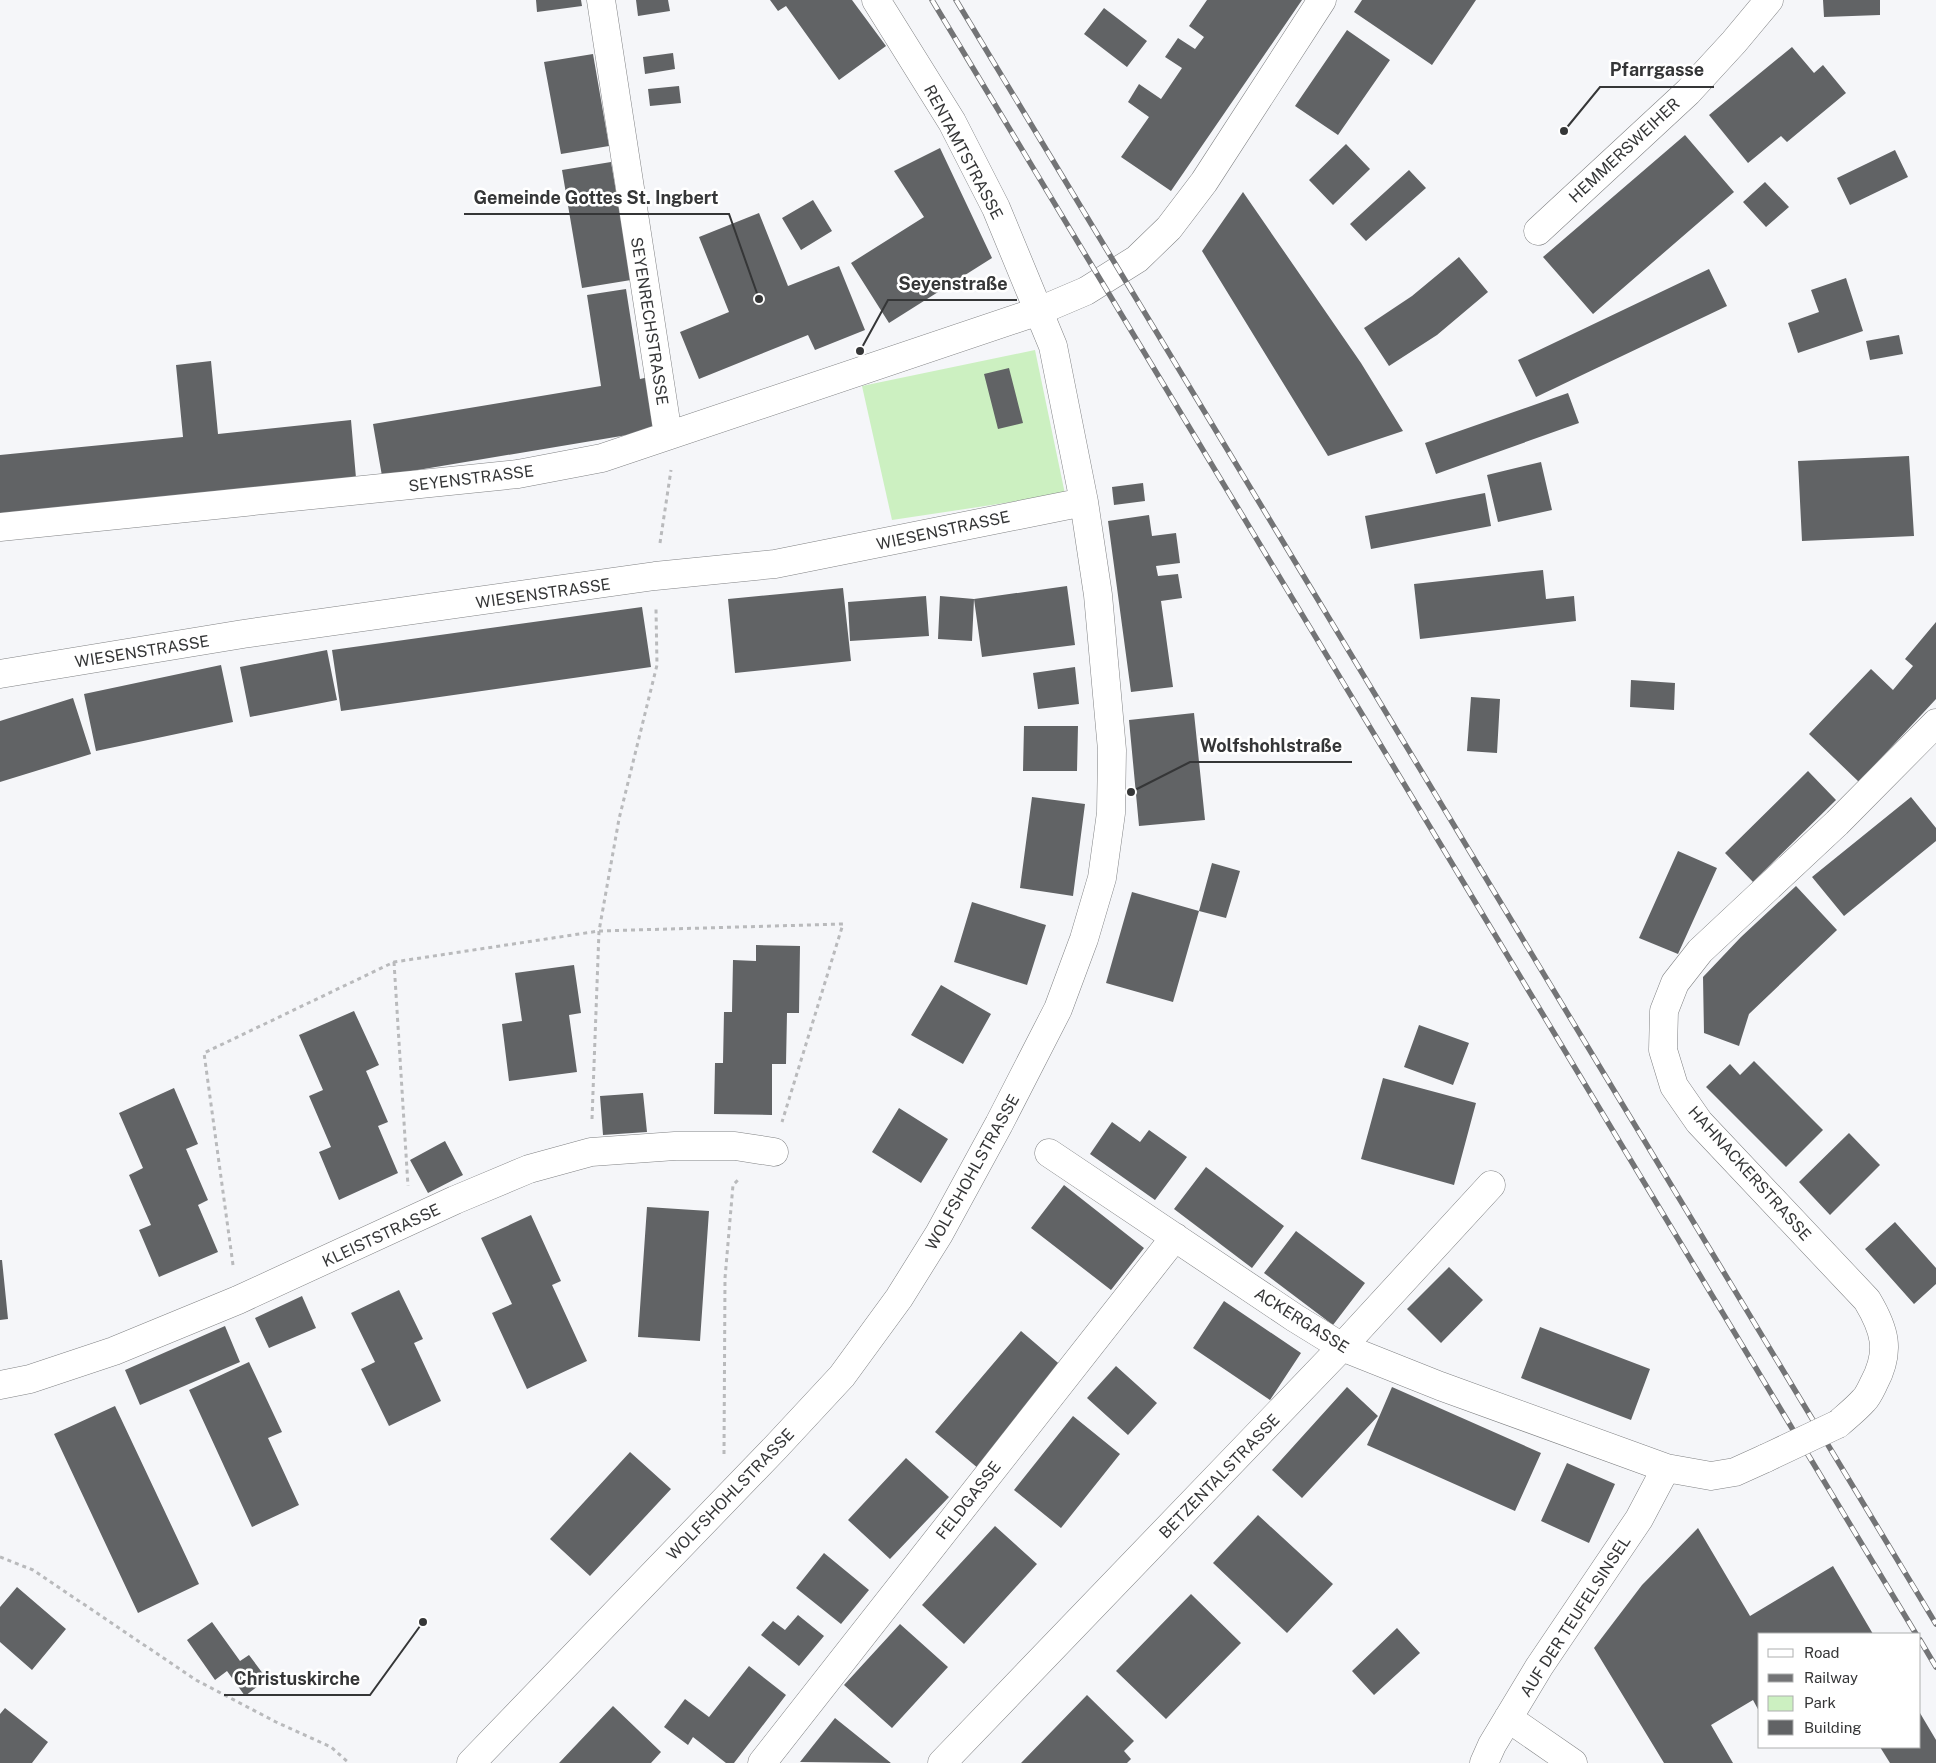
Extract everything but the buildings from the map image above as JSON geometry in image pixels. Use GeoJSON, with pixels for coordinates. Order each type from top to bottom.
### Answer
{"type":"FeatureCollection","features":[{"type":"Feature","properties":{"kind":"street","name":"SEYENRECHSTRASSE"},"geometry":{"type":"LineString","coordinates":[[600,0],[668,435]]}},
{"type":"Feature","properties":{"kind":"street","name":"RENTAMTSTRASSE"},"geometry":{"type":"LineString","coordinates":[[876,0],[952,122],[996,208],[1039,311]]}},
{"type":"Feature","properties":{"kind":"street","name":"SEYENSTRASSE"},"geometry":{"type":"LineString","coordinates":[[0,527],[518,474],[602,458],[1039,311],[1086,291],[1137,259],[1169,228],[1204,182],[1322,0]]}},
{"type":"Feature","properties":{"kind":"street","name":"HEMMERSWEIHER"},"geometry":{"type":"LineString","coordinates":[[1538,231],[1688,92],[1769,0]]}},
{"type":"Feature","properties":{"kind":"street","name":"WOLFSHOHLSTRASSE"},"geometry":{"type":"LineString","coordinates":[[471,1763],[842,1376],[899,1298],[944,1225],[1037,1053],[1058,1009],[1084,939],[1102,878],[1111,812],[1112,750],[1098,595],[1084,502],[1053,346],[1039,311]]}},
{"type":"Feature","properties":{"kind":"street","name":"WIESENSTRASSE"},"geometry":{"type":"LineString","coordinates":[[0,674],[243,634],[655,576],[775,564],[1084,502]]}},
{"type":"Feature","properties":{"kind":"street","name":"HAHNACKERSTRASSE"},"geometry":{"type":"LineString","coordinates":[[1666,1468],[1711,1476],[1735,1472],[1838,1424],[1866,1399],[1879,1374],[1885,1350],[1884,1334],[1867,1300],[1699,1122],[1674,1086],[1663,1050],[1664,1011],[1675,983],[1700,951],[1838,823],[1936,723]]}},
{"type":"Feature","properties":{"kind":"street","name":"KLEISTSTRASSE"},"geometry":{"type":"LineString","coordinates":[[0,1384],[30,1379],[114,1350],[238,1300],[410,1221],[530,1169],[591,1152],[675,1146],[735,1146],[774,1152]]}},
{"type":"Feature","properties":{"kind":"street","name":"ACKERGASSE"},"geometry":{"type":"LineString","coordinates":[[1049,1153],[1295,1318],[1342,1347],[1449,1389],[1666,1468]]}},
{"type":"Feature","properties":{"kind":"street","name":"BETZENTALSTRASSE"},"geometry":{"type":"LineString","coordinates":[[942,1763],[1342,1347],[1491,1186]]}},
{"type":"Feature","properties":{"kind":"street","name":"FELDGASSE"},"geometry":{"type":"LineString","coordinates":[[762,1763],[1174,1237]]}},
{"type":"Feature","properties":{"kind":"street","name":"AUF DER TEUFELSINSEL"},"geometry":{"type":"LineString","coordinates":[[1484,1763],[1492,1745],[1539,1667],[1639,1519],[1666,1468]]}},
{"type":"Feature","properties":{"kind":"street"},"geometry":{"type":"LineString","coordinates":[[1508,1718],[1573,1763]]}},
{"type":"Feature","properties":{"kind":"path"},"geometry":{"type":"LineString","coordinates":[[591,1152],[599,931],[619,819],[657,665],[655,576],[671,466],[668,435]]}},
{"type":"Feature","properties":{"kind":"path"},"geometry":{"type":"LineString","coordinates":[[238,1300],[204,1053],[394,962],[599,931],[843,924],[774,1152],[733,1185],[725,1278],[723,1502]]}},
{"type":"Feature","properties":{"kind":"path"},"geometry":{"type":"LineString","coordinates":[[394,962],[410,1221]]}},
{"type":"Feature","properties":{"kind":"path"},"geometry":{"type":"LineString","coordinates":[[0,1557],[33,1570],[196,1680],[276,1722],[331,1747],[349,1763]]}},
{"type":"Feature","properties":{"kind":"green space"},"geometry":{"type":"Polygon","coordinates":[[[1035,350],[1065,494],[892,520],[862,386],[1035,350]]]}},
{"type":"Feature","properties":{"kind":"railway"},"geometry":{"type":"LineString","coordinates":[[932,0],[1915,1633]]}},
{"type":"Feature","properties":{"kind":"railway"},"geometry":{"type":"LineString","coordinates":[[956,0],[1936,1624]]}},
{"type":"Feature","properties":{"kind":"railway"},"geometry":{"type":"LineString","coordinates":[[1921,1642],[1936,1667]]}},
{"type":"Feature","properties":{"kind":"place","name":"Pfarrgasse"},"geometry":{"type":"Point","coordinates":[1564,131]}},
{"type":"Feature","properties":{"kind":"place","name":"Gemeinde Gottes St. Ingbert"},"geometry":{"type":"Point","coordinates":[759,299]}},
{"type":"Feature","properties":{"kind":"place","name":"Seyenstraße"},"geometry":{"type":"Point","coordinates":[860,351]}},
{"type":"Feature","properties":{"kind":"place","name":"Wolfshohlstraße"},"geometry":{"type":"Point","coordinates":[1131,792]}},
{"type":"Feature","properties":{"kind":"place","name":"Christuskirche"},"geometry":{"type":"Point","coordinates":[423,1622]}}]}
